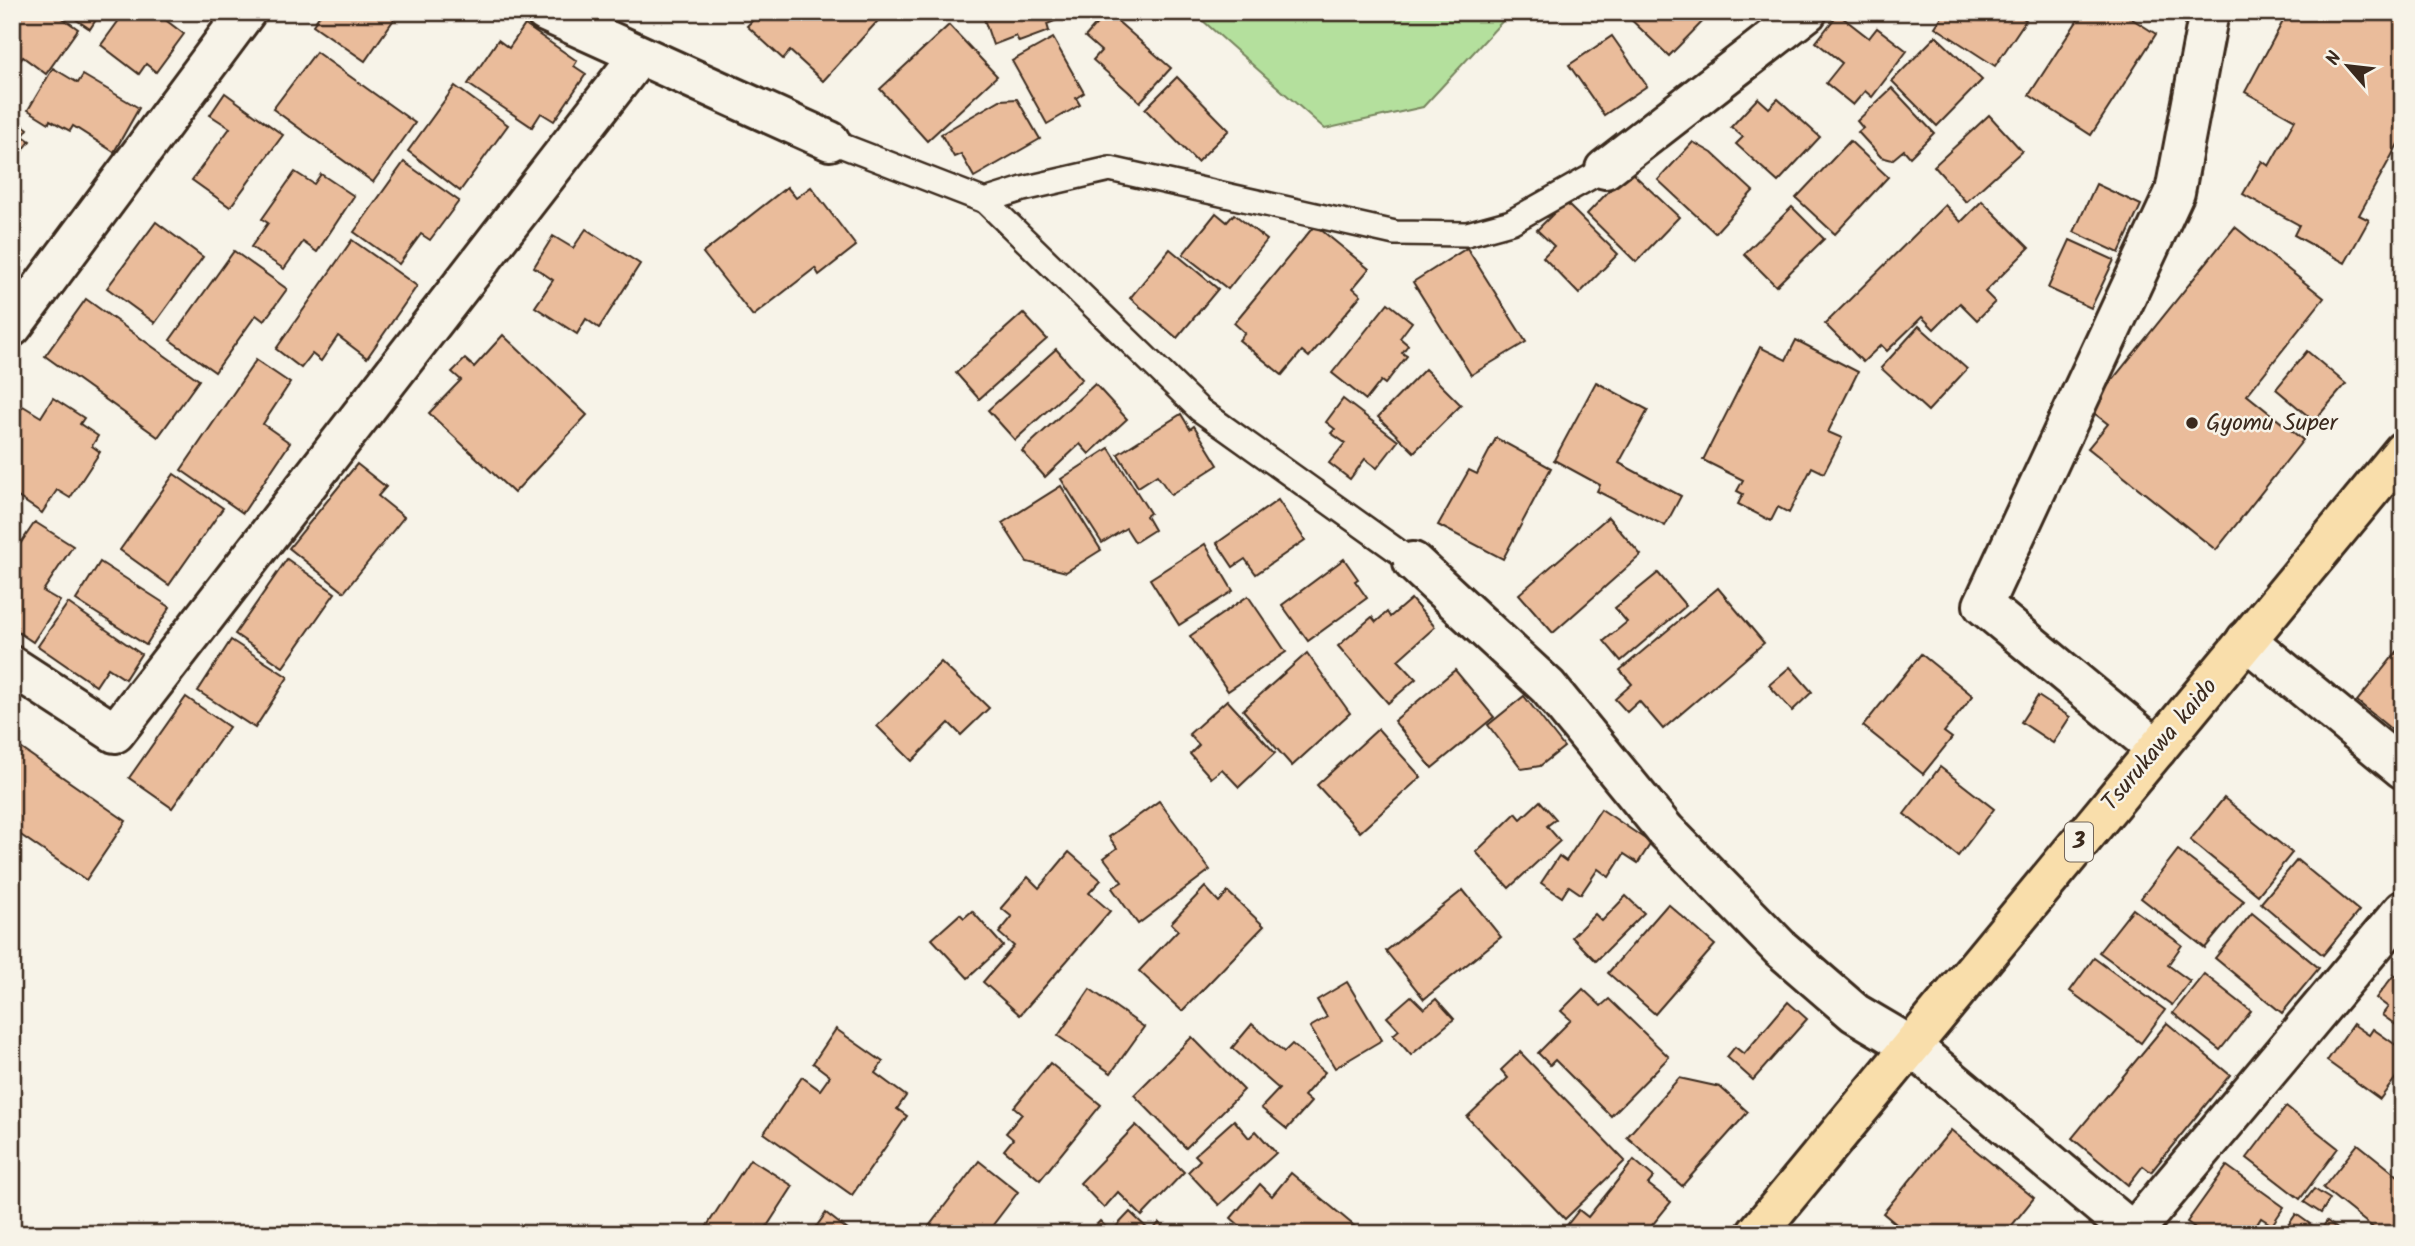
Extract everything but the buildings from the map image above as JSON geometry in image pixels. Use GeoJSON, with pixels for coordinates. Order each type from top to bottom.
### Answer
{"type":"FeatureCollection","features":[{"type":"Feature","properties":{"kind":"main road","name":"Tsurukawa kaido"},"geometry":{"type":"LineString","coordinates":[[1756,1234],[2403,451]]}},
{"type":"Feature","properties":{"kind":"street"},"geometry":{"type":"LineString","coordinates":[[12,327],[246,12]]}},
{"type":"Feature","properties":{"kind":"street"},"geometry":{"type":"LineString","coordinates":[[545,12],[593,22],[639,56],[830,141]]}},
{"type":"Feature","properties":{"kind":"street"},"geometry":{"type":"LineString","coordinates":[[1605,169],[1807,12]]}},
{"type":"Feature","properties":{"kind":"street"},"geometry":{"type":"LineString","coordinates":[[2157,749],[1983,605],[2175,192],[2209,12]]}},
{"type":"Feature","properties":{"kind":"street"},"geometry":{"type":"LineString","coordinates":[[12,666],[115,733],[639,56]]}},
{"type":"Feature","properties":{"kind":"street"},"geometry":{"type":"LineString","coordinates":[[1413,562],[1548,687],[1665,830],[1780,948],[1855,1013],[1912,1046],[2134,1233],[2403,910]]}},
{"type":"Feature","properties":{"kind":"street"},"geometry":{"type":"LineString","coordinates":[[2246,640],[2403,769]]}},
{"type":"Feature","properties":{"kind":"lane"},"geometry":{"type":"LineString","coordinates":[[830,141],[985,201],[1200,410],[1413,562]]}},
{"type":"Feature","properties":{"kind":"lane"},"geometry":{"type":"LineString","coordinates":[[985,201],[1023,189],[1111,169],[1395,233],[1467,234],[1511,222],[1605,169]]}},
{"type":"Feature","properties":{"kind":"green space"},"geometry":{"type":"Polygon","coordinates":[[[1193,12],[1511,12],[1423,107],[1325,129],[1193,12]]]}},
{"type":"Feature","properties":{"kind":"place","name":"Gyomu Super"},"geometry":{"type":"Point","coordinates":[2192,423]}}]}
